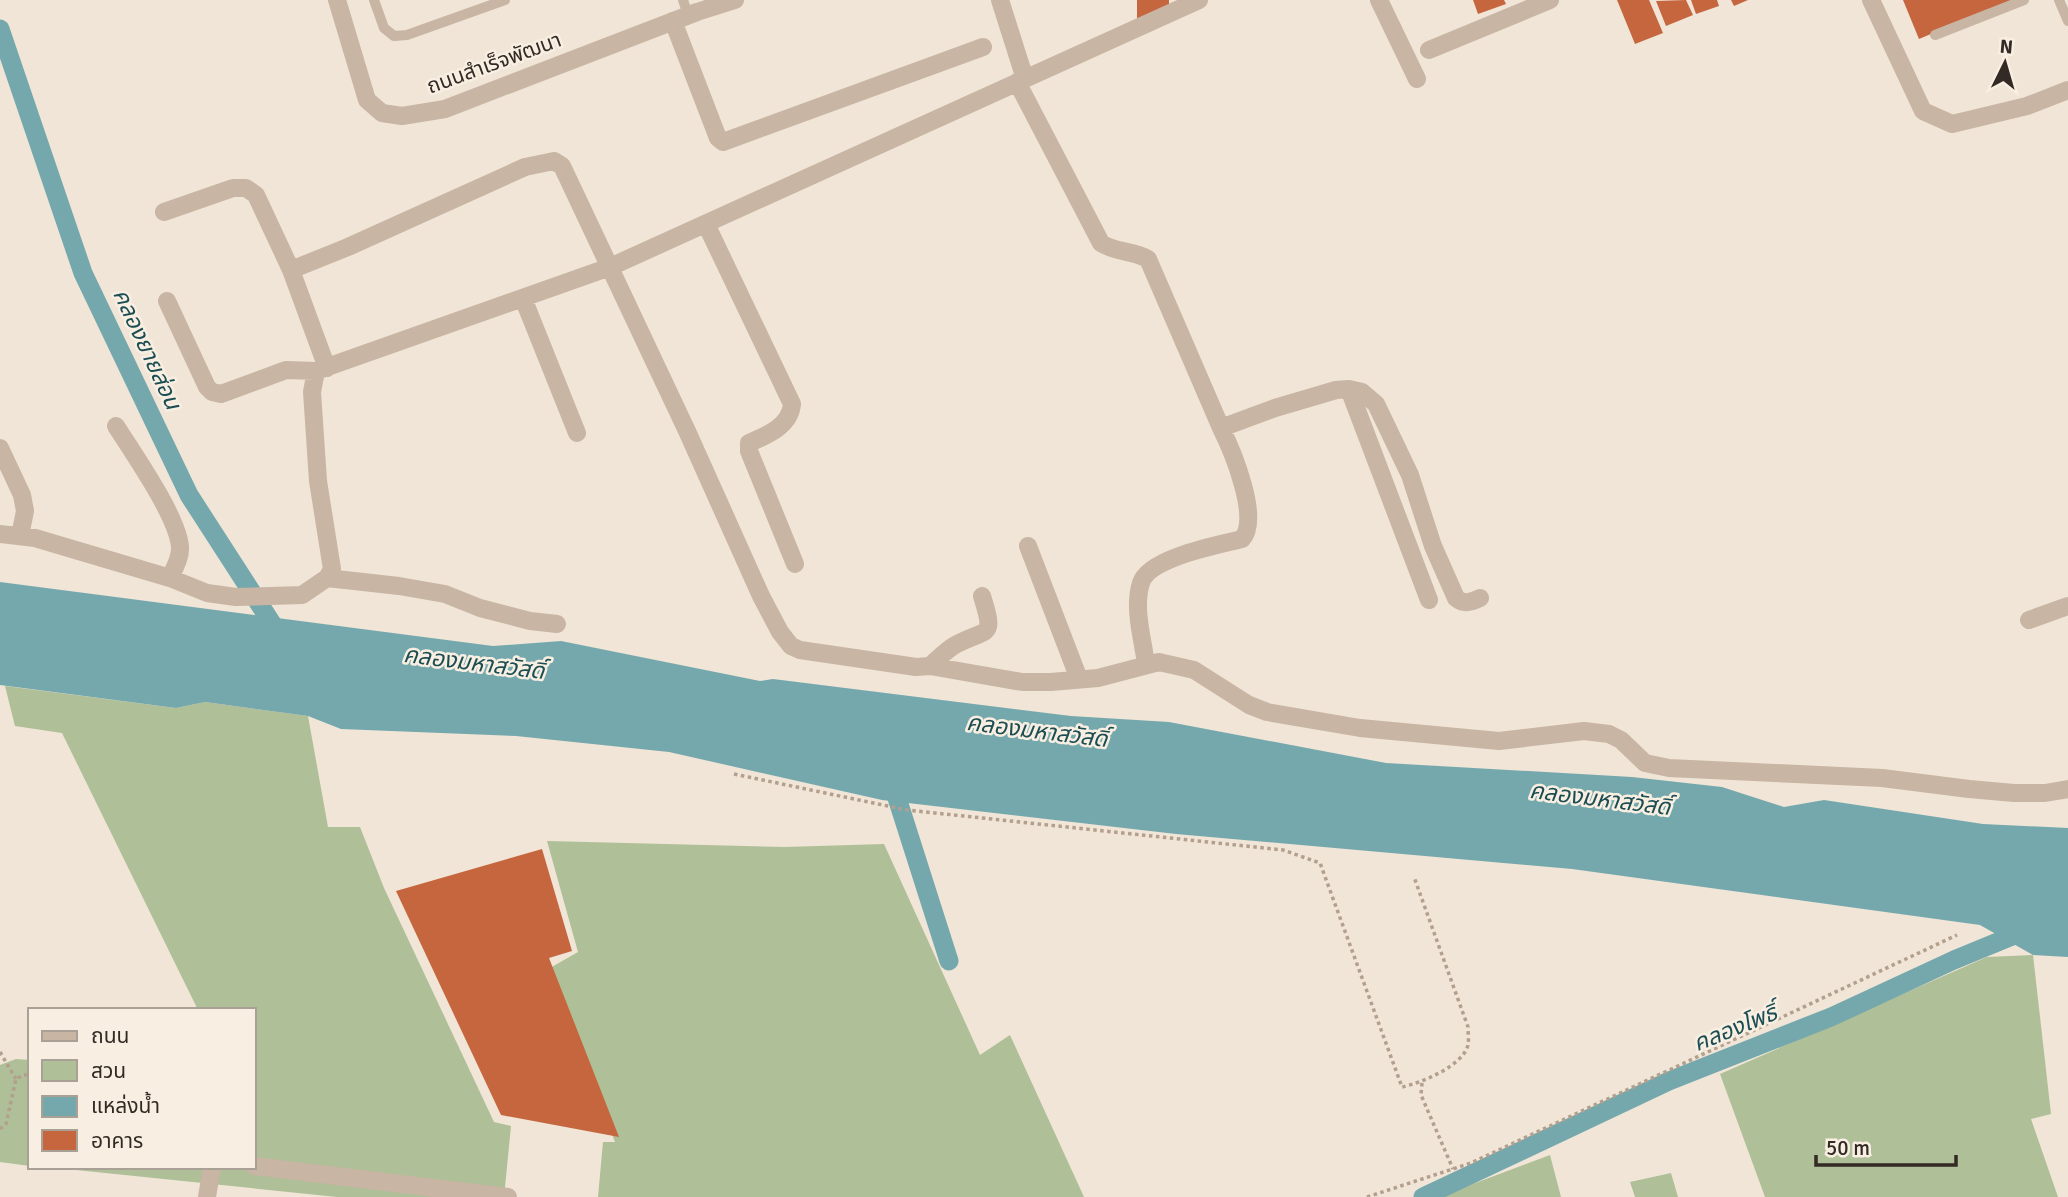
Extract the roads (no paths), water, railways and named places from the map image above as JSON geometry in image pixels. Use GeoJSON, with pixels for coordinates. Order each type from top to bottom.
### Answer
{"type":"FeatureCollection","features":[{"type":"Feature","properties":{"kind":"street","name":"ถนนสำเร็จพัฒนา"},"geometry":{"type":"LineString","coordinates":[[337,0],[367,100],[382,113],[402,116],[444,108],[682,12],[735,0]]}},
{"type":"Feature","properties":{"kind":"street"},"geometry":{"type":"LineString","coordinates":[[1000,0],[1021,81],[1101,243],[1112,250],[1138,253],[1148,259],[1238,465],[1246,499],[1247,532],[1242,539],[1158,565],[1144,577],[1139,610],[1146,664]]}},
{"type":"Feature","properties":{"kind":"street"},"geometry":{"type":"LineString","coordinates":[[167,301],[207,387],[212,392],[221,394],[286,370],[321,369],[610,267],[1199,0]]}},
{"type":"Feature","properties":{"kind":"street"},"geometry":{"type":"LineString","coordinates":[[1379,0],[1417,79]]}},
{"type":"Feature","properties":{"kind":"street"},"geometry":{"type":"LineString","coordinates":[[1429,50],[1550,0]]}},
{"type":"Feature","properties":{"kind":"street"},"geometry":{"type":"LineString","coordinates":[[1871,0],[1923,111],[1952,124],[2027,106],[2068,90]]}},
{"type":"Feature","properties":{"kind":"street"},"geometry":{"type":"LineString","coordinates":[[682,12],[718,138],[723,142],[983,47]]}},
{"type":"Feature","properties":{"kind":"street"},"geometry":{"type":"LineString","coordinates":[[291,271],[525,167],[554,161],[562,166],[761,596],[780,632],[791,646],[800,650],[916,667],[930,666],[1022,682],[1098,678],[1159,662],[1194,670],[1249,705],[1267,712],[1360,728],[1499,741],[1584,731],[1609,734],[1620,740],[1645,763],[1669,768],[1882,778],[2014,793],[2045,793],[2068,789]]}},
{"type":"Feature","properties":{"kind":"street"},"geometry":{"type":"LineString","coordinates":[[0,534],[35,538],[207,593],[236,597],[302,595],[327,578],[332,569],[318,481],[312,392],[321,369],[291,271],[256,195],[246,188],[233,188],[164,212]]}},
{"type":"Feature","properties":{"kind":"street"},"geometry":{"type":"LineString","coordinates":[[706,224],[792,404],[791,414],[785,424],[749,443],[749,451],[795,564]]}},
{"type":"Feature","properties":{"kind":"street"},"geometry":{"type":"LineString","coordinates":[[523,298],[577,432]]}},
{"type":"Feature","properties":{"kind":"street"},"geometry":{"type":"LineString","coordinates":[[1349,389],[1429,600]]}},
{"type":"Feature","properties":{"kind":"street"},"geometry":{"type":"LineString","coordinates":[[1221,428],[1336,390],[1362,392],[1376,404],[1410,475],[1433,546],[1456,598],[1462,602],[1480,598]]}},
{"type":"Feature","properties":{"kind":"street"},"geometry":{"type":"LineString","coordinates":[[116,426],[149,478],[176,533],[180,547],[176,581]]}},
{"type":"Feature","properties":{"kind":"street"},"geometry":{"type":"LineString","coordinates":[[0,448],[22,495],[25,512],[20,536]]}},
{"type":"Feature","properties":{"kind":"street"},"geometry":{"type":"LineString","coordinates":[[1028,546],[1079,679]]}},
{"type":"Feature","properties":{"kind":"street"},"geometry":{"type":"LineString","coordinates":[[327,578],[445,594],[480,608],[557,624]]}},
{"type":"Feature","properties":{"kind":"street"},"geometry":{"type":"LineString","coordinates":[[930,666],[955,645],[982,635],[987,630],[990,624],[982,596]]}},
{"type":"Feature","properties":{"kind":"street"},"geometry":{"type":"LineString","coordinates":[[2029,620],[2068,606]]}},
{"type":"Feature","properties":{"kind":"street"},"geometry":{"type":"LineString","coordinates":[[256,1166],[508,1197]]}},
{"type":"Feature","properties":{"kind":"street"},"geometry":{"type":"LineString","coordinates":[[208,1197],[212,1169]]}},
{"type":"Feature","properties":{"kind":"lane"},"geometry":{"type":"LineString","coordinates":[[373,0],[384,28],[394,36],[407,35],[505,0]]}},
{"type":"Feature","properties":{"kind":"lane"},"geometry":{"type":"LineString","coordinates":[[1935,35],[2024,0]]}},
{"type":"Feature","properties":{"kind":"lane"},"geometry":{"type":"LineString","coordinates":[[2059,0],[2068,21]]}},
{"type":"Feature","properties":{"kind":"water","name":"คลองมหาสวัสดิ์"},"geometry":{"type":"Polygon","coordinates":[[[0,582],[493,646],[561,641],[760,681],[773,679],[1071,716],[1169,722],[1386,763],[1632,777],[1722,787],[1784,807],[1824,800],[1983,824],[2068,828],[2068,957],[2033,955],[1980,925],[1572,869],[1176,834],[882,800],[669,752],[516,736],[341,729],[308,716],[205,702],[176,708],[0,685],[0,582]]]}},
{"type":"Feature","properties":{"kind":"waterway","name":"คลองยายส่อน"},"geometry":{"type":"LineString","coordinates":[[0,29],[83,273],[189,495],[280,636]]}},
{"type":"Feature","properties":{"kind":"waterway"},"geometry":{"type":"LineString","coordinates":[[891,779],[949,961]]}},
{"type":"Feature","properties":{"kind":"waterway","name":"คลองโพธิ์"},"geometry":{"type":"LineString","coordinates":[[1423,1197],[1669,1081],[1831,1017],[1954,960],[2068,913]]}}]}
